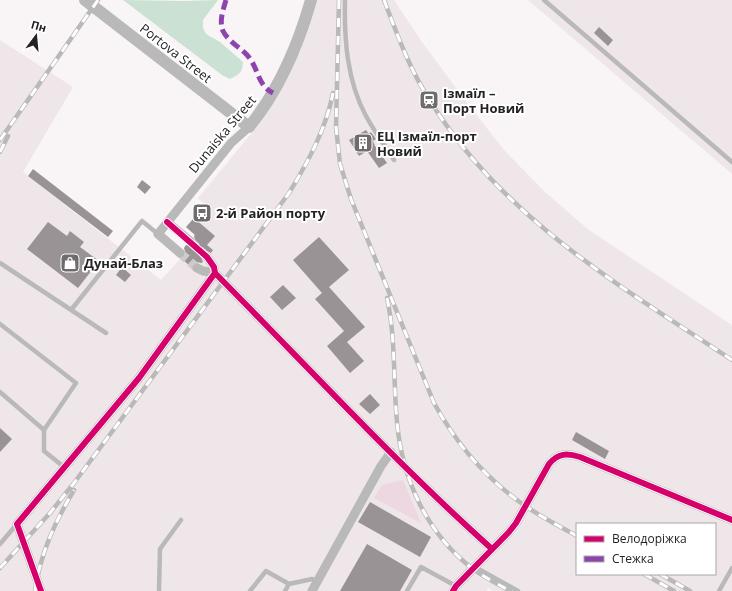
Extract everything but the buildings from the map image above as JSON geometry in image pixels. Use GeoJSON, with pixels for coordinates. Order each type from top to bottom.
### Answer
{"type":"FeatureCollection","features":[{"type":"Feature","properties":{"kind":"street","name":"Portova Street"},"geometry":{"type":"LineString","coordinates":[[85,0],[249,127]]}},
{"type":"Feature","properties":{"kind":"street","name":"Dunaiska Street"},"geometry":{"type":"LineString","coordinates":[[158,234],[231,143],[260,115],[284,73],[311,0]]}},
{"type":"Feature","properties":{"kind":"street"},"geometry":{"type":"LineString","coordinates":[[167,222],[190,241]]}},
{"type":"Feature","properties":{"kind":"street"},"geometry":{"type":"LineString","coordinates":[[158,234],[180,253]]}},
{"type":"Feature","properties":{"kind":"street"},"geometry":{"type":"LineString","coordinates":[[207,257],[214,267],[215,273],[433,495],[492,549]]}},
{"type":"Feature","properties":{"kind":"street"},"geometry":{"type":"LineString","coordinates":[[198,268],[203,271],[215,273]]}},
{"type":"Feature","properties":{"kind":"street"},"geometry":{"type":"LineString","coordinates":[[41,591],[17,524],[139,378],[215,273]]}},
{"type":"Feature","properties":{"kind":"street"},"geometry":{"type":"LineString","coordinates":[[312,591],[381,466],[391,452]]}},
{"type":"Feature","properties":{"kind":"street"},"geometry":{"type":"LineString","coordinates":[[454,589],[516,523],[553,460],[562,454],[580,457],[732,520]]}},
{"type":"Feature","properties":{"kind":"lane"},"geometry":{"type":"LineString","coordinates":[[345,0],[346,41],[349,68],[356,92],[366,116],[394,160]]}},
{"type":"Feature","properties":{"kind":"lane"},"geometry":{"type":"LineString","coordinates":[[544,0],[732,162]]}},
{"type":"Feature","properties":{"kind":"lane"},"geometry":{"type":"LineString","coordinates":[[71,310],[142,221],[158,234]]}},
{"type":"Feature","properties":{"kind":"lane"},"geometry":{"type":"LineString","coordinates":[[0,263],[106,333]]}},
{"type":"Feature","properties":{"kind":"lane"},"geometry":{"type":"LineString","coordinates":[[0,324],[76,383],[44,430],[44,451],[64,468]]}},
{"type":"Feature","properties":{"kind":"lane"},"geometry":{"type":"LineString","coordinates":[[0,392],[44,430]]}},
{"type":"Feature","properties":{"kind":"lane"},"geometry":{"type":"LineString","coordinates":[[159,591],[160,549],[181,520]]}},
{"type":"Feature","properties":{"kind":"lane"},"geometry":{"type":"LineString","coordinates":[[0,544],[17,524]]}},
{"type":"Feature","properties":{"kind":"lane"},"geometry":{"type":"LineString","coordinates":[[407,591],[421,567],[454,589]]}},
{"type":"Feature","properties":{"kind":"lane"},"geometry":{"type":"LineString","coordinates":[[475,567],[518,591]]}},
{"type":"Feature","properties":{"kind":"lane"},"geometry":{"type":"LineString","coordinates":[[719,591],[732,568]]}},
{"type":"Feature","properties":{"kind":"lane"},"geometry":{"type":"LineString","coordinates":[[250,591],[266,571],[289,584],[312,579],[317,582]]}},
{"type":"Feature","properties":{"kind":"lane"},"geometry":{"type":"LineString","coordinates":[[286,591],[289,584]]}},
{"type":"Feature","properties":{"kind":"shaded area"},"geometry":{"type":"Polygon","coordinates":[[[123,0],[218,0],[203,20],[203,28],[206,34],[220,42],[243,62],[241,71],[230,79],[222,75],[123,0]]]}},
{"type":"Feature","properties":{"kind":"shaded area"},"geometry":{"type":"Polygon","coordinates":[[[316,0],[394,0],[422,42],[471,108],[505,151],[545,192],[589,230],[732,325],[732,591],[493,591],[488,588],[487,591],[0,591],[0,40],[73,87],[23,172],[161,280],[181,258],[178,255],[195,235],[186,227],[205,205],[198,198],[264,118],[277,96],[316,0]]]}},
{"type":"Feature","properties":{"kind":"shaded area"},"geometry":{"type":"Polygon","coordinates":[[[528,0],[732,0],[732,174],[528,0]]]}},
{"type":"Feature","properties":{"kind":"shaded area"},"geometry":{"type":"Polygon","coordinates":[[[403,480],[421,523],[374,498],[382,485],[403,480]]]}},
{"type":"Feature","properties":{"kind":"tunnel"},"geometry":{"type":"LineString","coordinates":[[190,241],[207,257]]}},
{"type":"Feature","properties":{"kind":"tunnel"},"geometry":{"type":"LineString","coordinates":[[180,253],[197,268]]}},
{"type":"Feature","properties":{"kind":"railway"},"geometry":{"type":"LineString","coordinates":[[0,140],[98,0]]}},
{"type":"Feature","properties":{"kind":"railway"},"geometry":{"type":"LineString","coordinates":[[339,0],[336,127],[340,164],[351,199],[434,403],[462,447],[484,472],[510,495],[530,509],[576,535]]}},
{"type":"Feature","properties":{"kind":"railway"},"geometry":{"type":"LineString","coordinates":[[384,0],[404,51],[415,75],[429,99],[458,141],[491,179],[527,214],[566,246],[606,276],[732,360]]}},
{"type":"Feature","properties":{"kind":"railway"},"geometry":{"type":"LineString","coordinates":[[0,568],[50,513],[74,483],[289,193],[316,145],[326,119],[333,93]]}},
{"type":"Feature","properties":{"kind":"railway"},"geometry":{"type":"LineString","coordinates":[[0,152],[8,136]]}},
{"type":"Feature","properties":{"kind":"railway"},"geometry":{"type":"LineString","coordinates":[[387,298],[392,329],[397,422],[400,443],[411,484],[430,522],[442,539],[473,569],[510,591]]}},
{"type":"Feature","properties":{"kind":"railway"},"geometry":{"type":"LineString","coordinates":[[35,591],[37,577],[49,539],[74,490]]}},
{"type":"Feature","properties":{"kind":"railway"},"geometry":{"type":"LineString","coordinates":[[646,575],[674,591]]}},
{"type":"Feature","properties":{"kind":"railway"},"geometry":{"type":"LineString","coordinates":[[662,575],[690,591]]}},
{"type":"Feature","properties":{"kind":"marked path"},"geometry":{"type":"LineString","coordinates":[[226,0],[221,19],[223,31],[229,39],[248,56],[262,83],[273,93]]}},
{"type":"Feature","properties":{"kind":"cycle path"},"geometry":{"type":"LineString","coordinates":[[167,222],[207,257],[214,267],[215,273],[386,448],[492,549]]}},
{"type":"Feature","properties":{"kind":"cycle path"},"geometry":{"type":"LineString","coordinates":[[41,591],[17,524],[139,378],[215,273]]}},
{"type":"Feature","properties":{"kind":"cycle path"},"geometry":{"type":"LineString","coordinates":[[453,591],[456,586],[509,532],[516,523],[549,464],[552,460],[559,456],[571,455],[580,457],[732,520]]}},
{"type":"Feature","properties":{"kind":"place","name":"Ізмаїл – Порт Новий"},"geometry":{"type":"Point","coordinates":[429,100]}},
{"type":"Feature","properties":{"kind":"place","name":"ЕЦ Ізмаїл-порт Новий"},"geometry":{"type":"Point","coordinates":[363,143]}},
{"type":"Feature","properties":{"kind":"place","name":"2-й Район порту"},"geometry":{"type":"Point","coordinates":[202,213]}},
{"type":"Feature","properties":{"kind":"place","name":"Дунай-Блаз"},"geometry":{"type":"Point","coordinates":[70,263]}}]}
